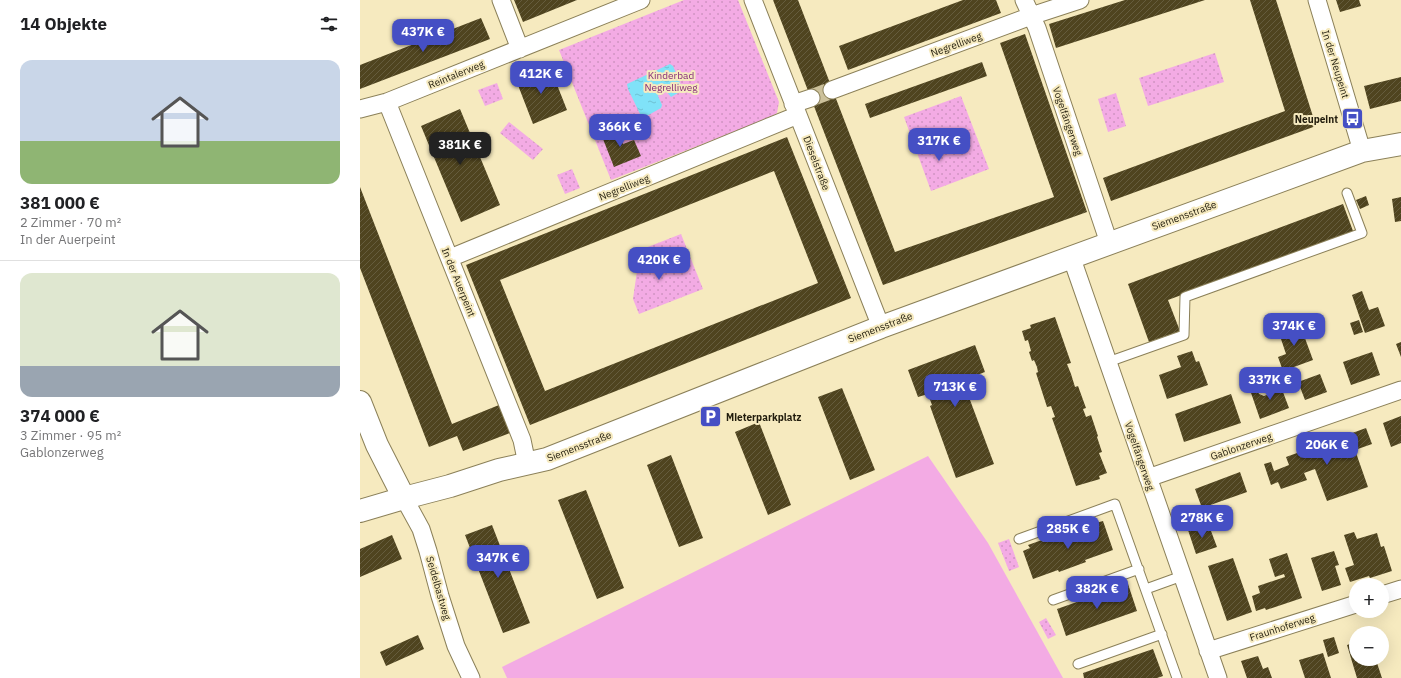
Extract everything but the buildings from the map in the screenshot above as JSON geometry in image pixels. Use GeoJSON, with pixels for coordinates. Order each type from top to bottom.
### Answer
{"type":"FeatureCollection","features":[{"type":"Feature","properties":{"kind":"street"},"geometry":{"type":"LineString","coordinates":[[501,0],[520,49]]}},
{"type":"Feature","properties":{"kind":"street","name":"Reintalerweg"},"geometry":{"type":"LineString","coordinates":[[360,109],[387,102],[641,0]]}},
{"type":"Feature","properties":{"kind":"street","name":"Dieselstraße"},"geometry":{"type":"LineString","coordinates":[[753,0],[881,326]]}},
{"type":"Feature","properties":{"kind":"street","name":"Vogelfängerweg"},"geometry":{"type":"LineString","coordinates":[[1024,0],[1037,28],[1109,243]]}},
{"type":"Feature","properties":{"kind":"street","name":"Negrelliweg"},"geometry":{"type":"LineString","coordinates":[[832,90],[1031,16],[1080,0]]}},
{"type":"Feature","properties":{"kind":"street","name":"In der Neupeint"},"geometry":{"type":"LineString","coordinates":[[1317,0],[1362,151]]}},
{"type":"Feature","properties":{"kind":"street","name":"Negrelliweg"},"geometry":{"type":"LineString","coordinates":[[450,258],[796,110],[811,98]]}},
{"type":"Feature","properties":{"kind":"street","name":"In der Auerpeint"},"geometry":{"type":"LineString","coordinates":[[387,102],[522,440],[526,464]]}},
{"type":"Feature","properties":{"kind":"street","name":"Siemensstraße"},"geometry":{"type":"LineString","coordinates":[[360,512],[499,470],[554,456],[881,326],[1071,256],[1362,151],[1401,144]]}},
{"type":"Feature","properties":{"kind":"street","name":"Vogelfängerweg"},"geometry":{"type":"LineString","coordinates":[[1071,256],[1218,678]]}},
{"type":"Feature","properties":{"kind":"street","name":"Gablonzerweg"},"geometry":{"type":"LineString","coordinates":[[1148,478],[1401,390]]}},
{"type":"Feature","properties":{"kind":"street"},"geometry":{"type":"LineString","coordinates":[[360,402],[377,445],[404,498]]}},
{"type":"Feature","properties":{"kind":"street","name":"Seidelbastweg"},"geometry":{"type":"LineString","coordinates":[[404,498],[421,529],[456,646],[471,678]]}},
{"type":"Feature","properties":{"kind":"street"},"geometry":{"type":"LineString","coordinates":[[1389,593],[1401,589]]}},
{"type":"Feature","properties":{"kind":"street","name":"Fraunhoferweg"},"geometry":{"type":"LineString","coordinates":[[1208,651],[1349,606]]}},
{"type":"Feature","properties":{"kind":"lane"},"geometry":{"type":"LineString","coordinates":[[1108,362],[1184,335],[1185,297],[1362,233],[1347,193]]}},
{"type":"Feature","properties":{"kind":"lane"},"geometry":{"type":"LineString","coordinates":[[1019,539],[1115,504],[1177,678]]}},
{"type":"Feature","properties":{"kind":"lane"},"geometry":{"type":"LineString","coordinates":[[1053,600],[1139,569]]}},
{"type":"Feature","properties":{"kind":"lane"},"geometry":{"type":"LineString","coordinates":[[1146,589],[1182,576]]}},
{"type":"Feature","properties":{"kind":"lane"},"geometry":{"type":"LineString","coordinates":[[1078,664],[1162,634]]}},
{"type":"Feature","properties":{"kind":"green space","name":"Kinderbad Negrelliweg"},"geometry":{"type":"Polygon","coordinates":[[[684,0],[738,0],[779,102],[777,113],[771,117],[611,180],[559,50],[684,0]]]}},
{"type":"Feature","properties":{"kind":"green space"},"geometry":{"type":"Polygon","coordinates":[[[1215,53],[1224,82],[1148,106],[1139,78],[1215,53]]]}},
{"type":"Feature","properties":{"kind":"green space"},"geometry":{"type":"Polygon","coordinates":[[[497,83],[503,99],[485,106],[478,90],[497,83]]]}},
{"type":"Feature","properties":{"kind":"green space"},"geometry":{"type":"Polygon","coordinates":[[[1116,93],[1126,126],[1108,132],[1098,99],[1116,93]]]}},
{"type":"Feature","properties":{"kind":"green space"},"geometry":{"type":"Polygon","coordinates":[[[961,96],[989,169],[931,191],[904,117],[961,96]]]}},
{"type":"Feature","properties":{"kind":"green space"},"geometry":{"type":"Polygon","coordinates":[[[509,122],[543,149],[533,160],[500,133],[509,122]]]}},
{"type":"Feature","properties":{"kind":"green space"},"geometry":{"type":"Polygon","coordinates":[[[572,169],[580,188],[565,194],[557,175],[572,169]]]}},
{"type":"Feature","properties":{"kind":"green space"},"geometry":{"type":"Polygon","coordinates":[[[681,234],[703,289],[639,314],[633,299],[640,250],[681,234]]]}},
{"type":"Feature","properties":{"kind":"green space"},"geometry":{"type":"Polygon","coordinates":[[[928,456],[988,543],[1063,678],[507,678],[502,667],[928,456]]]}},
{"type":"Feature","properties":{"kind":"green space"},"geometry":{"type":"Polygon","coordinates":[[[1009,539],[1019,567],[1009,571],[998,543],[1009,539]]]}},
{"type":"Feature","properties":{"kind":"green space"},"geometry":{"type":"Polygon","coordinates":[[[1046,618],[1056,635],[1048,639],[1039,622],[1046,618]]]}},
{"type":"Feature","properties":{"kind":"water"},"geometry":{"type":"Polygon","coordinates":[[[670,64],[673,66],[683,90],[671,97],[666,91],[660,92],[658,96],[662,105],[661,108],[645,117],[641,116],[627,84],[670,64]]]}},
{"type":"Feature","properties":{"kind":"tunnel"},"geometry":{"type":"LineString","coordinates":[[811,98],[832,90]]}},
{"type":"Feature","properties":{"kind":"place","name":"Neupeint"},"geometry":{"type":"Point","coordinates":[1353,119]}},
{"type":"Feature","properties":{"kind":"place","name":"Mieterparkplatz"},"geometry":{"type":"Point","coordinates":[710,417]}}]}
